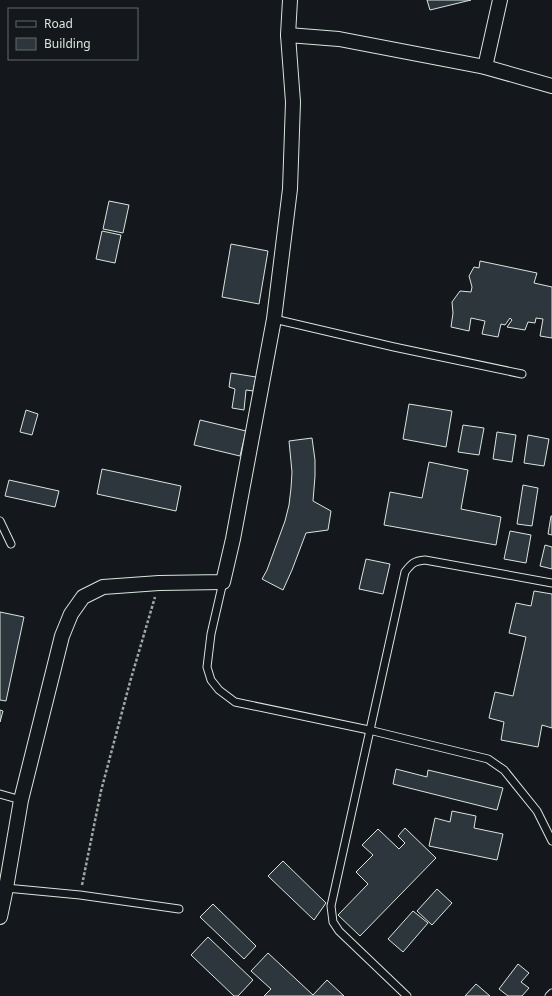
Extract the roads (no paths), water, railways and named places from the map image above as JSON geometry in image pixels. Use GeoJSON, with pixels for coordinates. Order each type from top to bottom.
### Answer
{"type":"FeatureCollection","features":[{"type":"Feature","properties":{"kind":"street"},"geometry":{"type":"LineString","coordinates":[[0,916],[21,800],[62,636],[71,614],[83,597],[103,587],[159,583],[223,582],[234,539],[274,319],[290,189],[293,102],[288,35],[290,0]]}},
{"type":"Feature","properties":{"kind":"street"},"geometry":{"type":"LineString","coordinates":[[485,67],[500,0]]}},
{"type":"Feature","properties":{"kind":"street"},"geometry":{"type":"LineString","coordinates":[[288,35],[339,39],[485,67],[552,86]]}},
{"type":"Feature","properties":{"kind":"lane"},"geometry":{"type":"LineString","coordinates":[[274,319],[394,347],[522,374]]}},
{"type":"Feature","properties":{"kind":"lane"},"geometry":{"type":"LineString","coordinates":[[0,521],[12,544]]}},
{"type":"Feature","properties":{"kind":"lane"},"geometry":{"type":"LineString","coordinates":[[407,996],[339,931],[333,922],[331,906],[405,572],[410,564],[416,561],[425,560],[552,584]]}},
{"type":"Feature","properties":{"kind":"lane"},"geometry":{"type":"LineString","coordinates":[[223,582],[211,634],[207,666],[211,680],[219,690],[235,702],[369,730],[488,759],[504,770],[537,811],[552,841]]}},
{"type":"Feature","properties":{"kind":"lane"},"geometry":{"type":"LineString","coordinates":[[0,794],[21,800]]}},
{"type":"Feature","properties":{"kind":"lane"},"geometry":{"type":"LineString","coordinates":[[6,888],[80,895],[179,909]]}},
{"type":"Feature","properties":{"kind":"lane"},"geometry":{"type":"LineString","coordinates":[[549,996],[552,993]]}}]}
